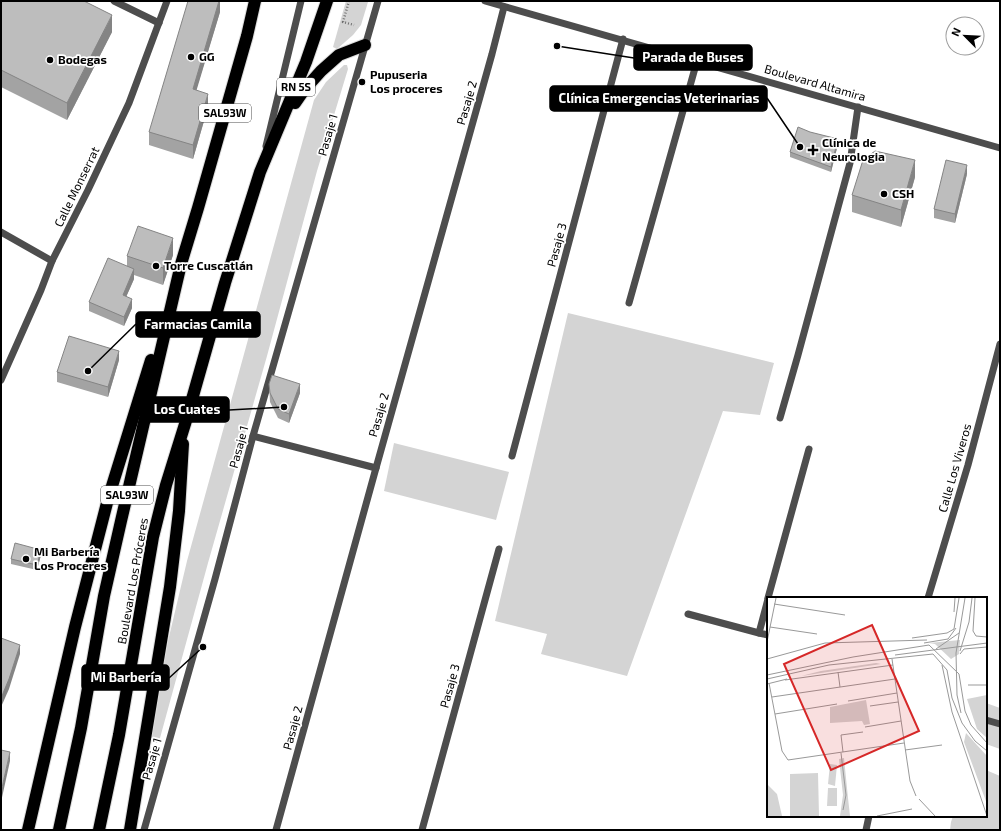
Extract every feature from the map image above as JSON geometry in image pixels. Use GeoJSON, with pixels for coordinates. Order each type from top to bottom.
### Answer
{"type":"FeatureCollection","features":[{"type":"Feature","properties":{"kind":"highway"},"geometry":{"type":"LineString","coordinates":[[247,36],[249,1]]}},
{"type":"Feature","properties":{"kind":"highway","name":"Boulevard Los Próceres"},"geometry":{"type":"LineString","coordinates":[[59,830],[81,728],[104,596],[181,264],[247,36],[255,1]]}},
{"type":"Feature","properties":{"kind":"highway","name":"Boulevard Los Próceres"},"geometry":{"type":"LineString","coordinates":[[99,830],[120,735],[153,537],[166,485],[225,283],[260,172],[306,62],[327,1]]}},
{"type":"Feature","properties":{"kind":"highway"},"geometry":{"type":"LineString","coordinates":[[260,172],[288,112],[304,90],[321,71],[339,55],[365,45]]}},
{"type":"Feature","properties":{"kind":"highway"},"geometry":{"type":"LineString","coordinates":[[28,830],[75,627],[108,500],[181,264]]}},
{"type":"Feature","properties":{"kind":"highway"},"geometry":{"type":"LineString","coordinates":[[130,830],[170,587],[179,511],[185,424]]}},
{"type":"Feature","properties":{"kind":"street"},"geometry":{"type":"LineString","coordinates":[[114,1],[159,23]]}},
{"type":"Feature","properties":{"kind":"street","name":"Calle Monserrat"},"geometry":{"type":"LineString","coordinates":[[1,380],[41,290],[52,261],[88,190],[128,103],[167,1]]}},
{"type":"Feature","properties":{"kind":"street"},"geometry":{"type":"LineString","coordinates":[[260,172],[300,1]]}},
{"type":"Feature","properties":{"kind":"street","name":"Pasaje 1"},"geometry":{"type":"LineString","coordinates":[[144,830],[215,579],[253,436],[378,1]]}},
{"type":"Feature","properties":{"kind":"street","name":"Boulevard Altamira"},"geometry":{"type":"LineString","coordinates":[[485,1],[1000,148]]}},
{"type":"Feature","properties":{"kind":"street","name":"Pasaje 2"},"geometry":{"type":"LineString","coordinates":[[276,830],[504,7]]}},
{"type":"Feature","properties":{"kind":"street","name":"Pasaje 3"},"geometry":{"type":"LineString","coordinates":[[512,456],[623,40]]}},
{"type":"Feature","properties":{"kind":"street"},"geometry":{"type":"LineString","coordinates":[[629,303],[697,61]]}},
{"type":"Feature","properties":{"kind":"street"},"geometry":{"type":"LineString","coordinates":[[780,418],[850,163],[858,107]]}},
{"type":"Feature","properties":{"kind":"street"},"geometry":{"type":"LineString","coordinates":[[1,232],[52,261]]}},
{"type":"Feature","properties":{"kind":"street","name":"Calle Los Viveros"},"geometry":{"type":"LineString","coordinates":[[928,597],[968,465],[1000,344]]}},
{"type":"Feature","properties":{"kind":"street"},"geometry":{"type":"LineString","coordinates":[[253,436],[376,468]]}},
{"type":"Feature","properties":{"kind":"street"},"geometry":{"type":"LineString","coordinates":[[769,597],[809,449]]}},
{"type":"Feature","properties":{"kind":"street","name":"Pasaje 3"},"geometry":{"type":"LineString","coordinates":[[422,830],[499,548]]}},
{"type":"Feature","properties":{"kind":"street"},"geometry":{"type":"LineString","coordinates":[[759,633],[767,603]]}},
{"type":"Feature","properties":{"kind":"street"},"geometry":{"type":"LineString","coordinates":[[688,614],[767,635]]}},
{"type":"Feature","properties":{"kind":"street"},"geometry":{"type":"LineString","coordinates":[[987,720],[1000,724]]}},
{"type":"Feature","properties":{"kind":"street"},"geometry":{"type":"LineString","coordinates":[[866,830],[869,817]]}},
{"type":"Feature","properties":{"kind":"path"},"geometry":{"type":"LineString","coordinates":[[350,1],[343,22],[370,29]]}},
{"type":"Feature","properties":{"kind":"shaded area"},"geometry":{"type":"Polygon","coordinates":[[[346,1],[368,2],[361,25],[353,35],[337,49],[333,47],[346,1]]]}},
{"type":"Feature","properties":{"kind":"shaded area"},"geometry":{"type":"Polygon","coordinates":[[[344,65],[347,65],[348,69],[317,171],[160,738],[157,743],[152,742],[149,737],[168,641],[187,561],[314,100],[326,82],[344,65]]]}},
{"type":"Feature","properties":{"kind":"shaded area"},"geometry":{"type":"Polygon","coordinates":[[[568,313],[774,363],[760,415],[723,411],[627,676],[541,654],[547,634],[495,621],[568,313]]]}},
{"type":"Feature","properties":{"kind":"shaded area"},"geometry":{"type":"Polygon","coordinates":[[[394,443],[509,472],[496,520],[384,491],[394,443]]]}},
{"type":"Feature","properties":{"kind":"shaded area"},"geometry":{"type":"Polygon","coordinates":[[[987,703],[1000,708],[1000,749],[987,744],[987,703]]]}},
{"type":"Feature","properties":{"kind":"shaded area"},"geometry":{"type":"Polygon","coordinates":[[[987,770],[1000,776],[1000,830],[950,830],[953,817],[987,817],[987,770]]]}},
{"type":"Feature","properties":{"kind":"building","name":"Bodegas"},"geometry":{"type":"Polygon","coordinates":[[[1,1],[84,1],[112,15],[67,103],[1,70],[1,1]]]}},
{"type":"Feature","properties":{"kind":"building","name":"GG"},"geometry":{"type":"Polygon","coordinates":[[[188,1],[219,1],[193,89],[208,94],[193,145],[149,132],[188,1]]]}},
{"type":"Feature","properties":{"kind":"building"},"geometry":{"type":"Polygon","coordinates":[[[798,127],[810,132],[838,139],[831,167],[790,152],[798,127]]]}},
{"type":"Feature","properties":{"kind":"building"},"geometry":{"type":"Polygon","coordinates":[[[875,151],[915,160],[901,210],[852,195],[863,160],[875,151]]]}},
{"type":"Feature","properties":{"kind":"building"},"geometry":{"type":"Polygon","coordinates":[[[946,160],[967,165],[955,214],[934,209],[946,160]]]}},
{"type":"Feature","properties":{"kind":"building"},"geometry":{"type":"Polygon","coordinates":[[[138,226],[173,238],[163,268],[127,256],[138,226]]]}},
{"type":"Feature","properties":{"kind":"building"},"geometry":{"type":"Polygon","coordinates":[[[108,258],[134,269],[123,295],[132,299],[124,317],[89,302],[108,258]]]}},
{"type":"Feature","properties":{"kind":"building"},"geometry":{"type":"Polygon","coordinates":[[[69,336],[119,351],[108,387],[57,372],[69,336]]]}},
{"type":"Feature","properties":{"kind":"building"},"geometry":{"type":"Polygon","coordinates":[[[272,375],[300,384],[289,414],[278,409],[270,393],[269,384],[272,375]]]}},
{"type":"Feature","properties":{"kind":"building","name":"Mi Barbería Los Proceres"},"geometry":{"type":"Polygon","coordinates":[[[15,543],[41,550],[37,565],[11,559],[15,543]]]}},
{"type":"Feature","properties":{"kind":"building"},"geometry":{"type":"Polygon","coordinates":[[[1,638],[20,645],[1,698],[1,638]]]}},
{"type":"Feature","properties":{"kind":"building"},"geometry":{"type":"Polygon","coordinates":[[[1,750],[10,752],[1,792],[1,750]]]}},
{"type":"Feature","properties":{"kind":"place","name":"Parada de Buses"},"geometry":{"type":"Point","coordinates":[557,46]}},
{"type":"Feature","properties":{"kind":"place","name":"GG"},"geometry":{"type":"Point","coordinates":[191,57]}},
{"type":"Feature","properties":{"kind":"place","name":"Bodegas"},"geometry":{"type":"Point","coordinates":[50,60]}},
{"type":"Feature","properties":{"kind":"place","name":"Pupuseria Los proceres"},"geometry":{"type":"Point","coordinates":[362,82]}},
{"type":"Feature","properties":{"kind":"place","name":"Clínica Emergencias Veterinarias"},"geometry":{"type":"Point","coordinates":[800,147]}},
{"type":"Feature","properties":{"kind":"place","name":"Clínica de Neurologia"},"geometry":{"type":"Point","coordinates":[813,150]}},
{"type":"Feature","properties":{"kind":"place","name":"CSH"},"geometry":{"type":"Point","coordinates":[884,194]}},
{"type":"Feature","properties":{"kind":"place","name":"Torre Cuscatlán"},"geometry":{"type":"Point","coordinates":[156,266]}},
{"type":"Feature","properties":{"kind":"place","name":"Farmacias Camila"},"geometry":{"type":"Point","coordinates":[88,371]}},
{"type":"Feature","properties":{"kind":"place","name":"Los Cuates"},"geometry":{"type":"Point","coordinates":[284,407]}},
{"type":"Feature","properties":{"kind":"place","name":"Mi Barbería Los Proceres"},"geometry":{"type":"Point","coordinates":[26,559]}},
{"type":"Feature","properties":{"kind":"place","name":"Mi Barbería"},"geometry":{"type":"Point","coordinates":[203,647]}}]}
